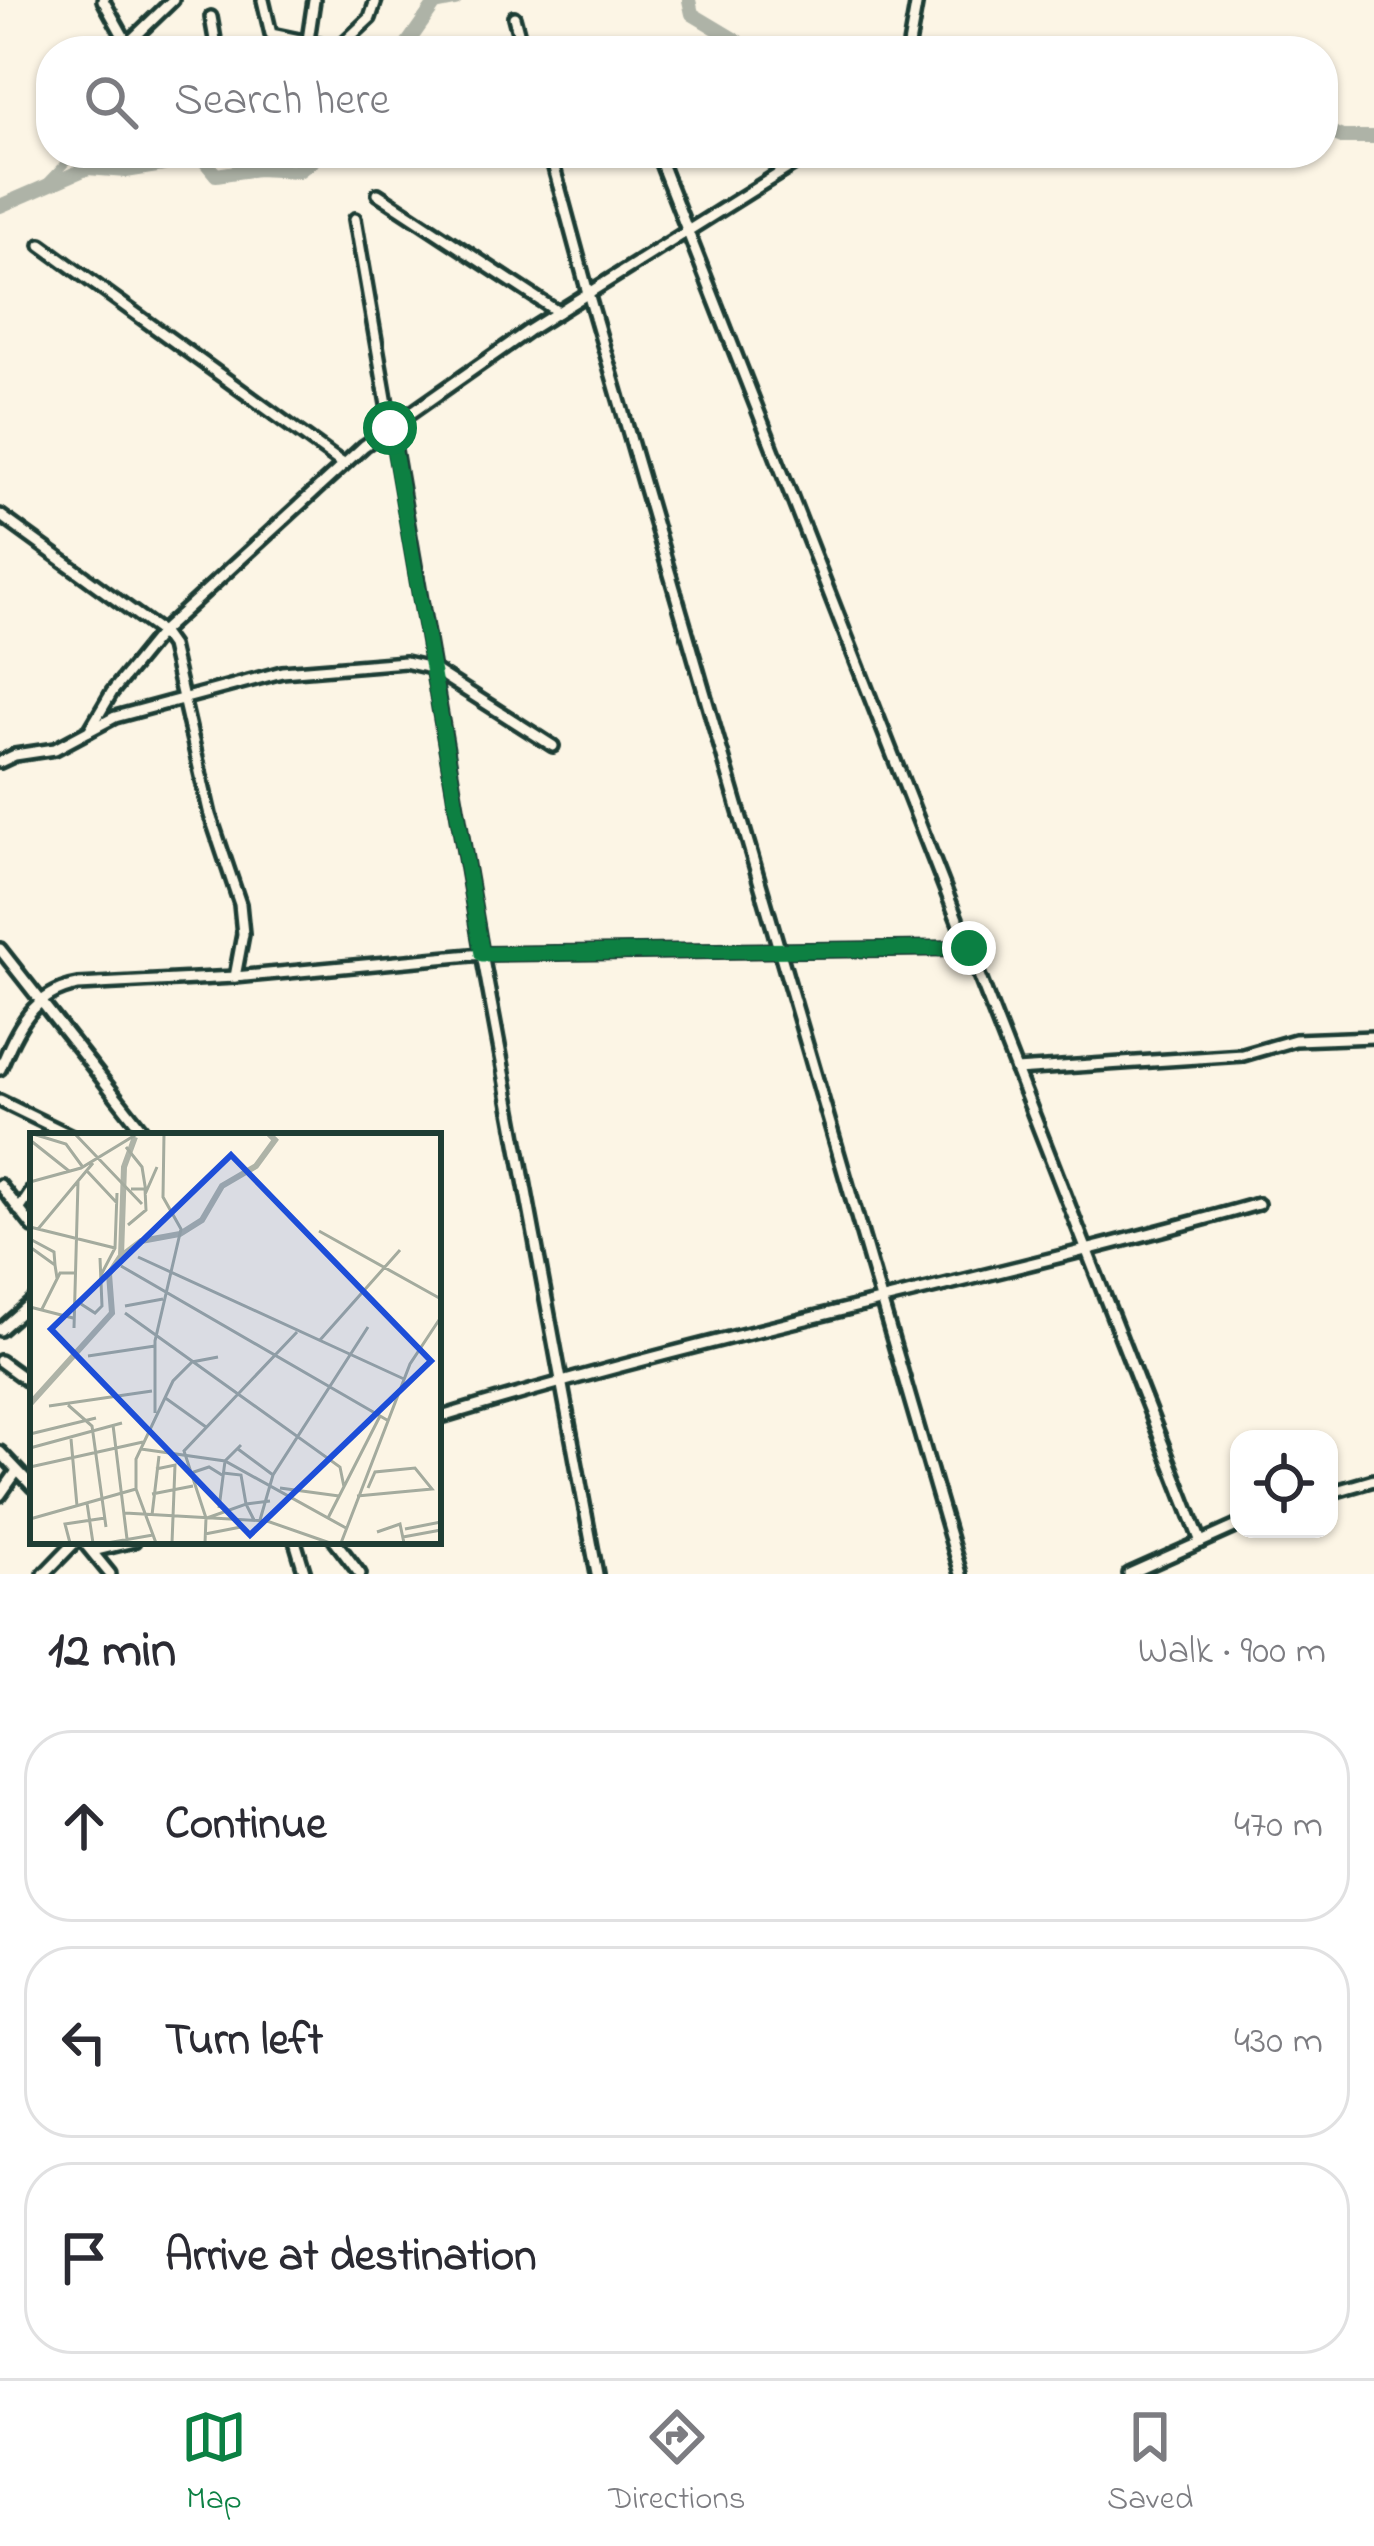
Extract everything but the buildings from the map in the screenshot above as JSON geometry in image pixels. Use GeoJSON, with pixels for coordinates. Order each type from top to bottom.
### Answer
{"type":"FeatureCollection","features":[{"type":"Feature","properties":{"kind":"street"},"geometry":{"type":"LineString","coordinates":[[103,0],[118,36]]}},
{"type":"Feature","properties":{"kind":"street"},"geometry":{"type":"LineString","coordinates":[[135,36],[173,0]]}},
{"type":"Feature","properties":{"kind":"street"},"geometry":{"type":"LineString","coordinates":[[263,0],[271,34],[283,36]]}},
{"type":"Feature","properties":{"kind":"street"},"geometry":{"type":"LineString","coordinates":[[309,36],[314,0]]}},
{"type":"Feature","properties":{"kind":"street"},"geometry":{"type":"LineString","coordinates":[[350,36],[370,18],[376,0]]}},
{"type":"Feature","properties":{"kind":"street"},"geometry":{"type":"LineString","coordinates":[[911,36],[917,0]]}},
{"type":"Feature","properties":{"kind":"street"},"geometry":{"type":"LineString","coordinates":[[514,16],[520,36]]}},
{"type":"Feature","properties":{"kind":"street"},"geometry":{"type":"LineString","coordinates":[[211,17],[214,36]]}},
{"type":"Feature","properties":{"kind":"street"},"geometry":{"type":"LineString","coordinates":[[554,168],[961,1574]]}},
{"type":"Feature","properties":{"kind":"street"},"geometry":{"type":"LineString","coordinates":[[663,168],[1201,1542]]}},
{"type":"Feature","properties":{"kind":"street"},"geometry":{"type":"LineString","coordinates":[[88,730],[161,632],[344,464],[558,312],[788,168]]}},
{"type":"Feature","properties":{"kind":"street"},"geometry":{"type":"LineString","coordinates":[[378,194],[558,312]]}},
{"type":"Feature","properties":{"kind":"street"},"geometry":{"type":"LineString","coordinates":[[355,219],[482,954],[597,1574]]}},
{"type":"Feature","properties":{"kind":"street"},"geometry":{"type":"LineString","coordinates":[[40,245],[344,464]]}},
{"type":"Feature","properties":{"kind":"street"},"geometry":{"type":"LineString","coordinates":[[0,515],[161,632],[171,646],[210,815],[240,904],[243,934],[235,977]]}},
{"type":"Feature","properties":{"kind":"street"},"geometry":{"type":"LineString","coordinates":[[0,762],[55,749],[115,717],[282,672],[405,662],[431,668],[553,746]]}},
{"type":"Feature","properties":{"kind":"street"},"geometry":{"type":"LineString","coordinates":[[0,1069],[13,1037],[40,1000],[55,988],[78,985],[235,977],[482,954],[969,948]]}},
{"type":"Feature","properties":{"kind":"street"},"geometry":{"type":"LineString","coordinates":[[0,950],[145,1133]]}},
{"type":"Feature","properties":{"kind":"street"},"geometry":{"type":"LineString","coordinates":[[1016,1070],[1243,1054],[1295,1040],[1374,1037]]}},
{"type":"Feature","properties":{"kind":"street"},"geometry":{"type":"LineString","coordinates":[[0,1101],[63,1133]]}},
{"type":"Feature","properties":{"kind":"street"},"geometry":{"type":"LineString","coordinates":[[0,1185],[30,1223]]}},
{"type":"Feature","properties":{"kind":"street"},"geometry":{"type":"LineString","coordinates":[[19,1210],[30,1194]]}},
{"type":"Feature","properties":{"kind":"street"},"geometry":{"type":"LineString","coordinates":[[441,1417],[560,1381],[1088,1252],[1258,1204]]}},
{"type":"Feature","properties":{"kind":"street"},"geometry":{"type":"LineString","coordinates":[[0,1330],[30,1304]]}},
{"type":"Feature","properties":{"kind":"street"},"geometry":{"type":"LineString","coordinates":[[0,1361],[30,1383]]}},
{"type":"Feature","properties":{"kind":"street"},"geometry":{"type":"LineString","coordinates":[[0,1452],[30,1484]]}},
{"type":"Feature","properties":{"kind":"street"},"geometry":{"type":"LineString","coordinates":[[0,1496],[17,1471]]}},
{"type":"Feature","properties":{"kind":"street"},"geometry":{"type":"LineString","coordinates":[[1338,1490],[1374,1480]]}},
{"type":"Feature","properties":{"kind":"street"},"geometry":{"type":"LineString","coordinates":[[1129,1574],[1230,1529]]}},
{"type":"Feature","properties":{"kind":"street"},"geometry":{"type":"LineString","coordinates":[[44,1574],[76,1544]]}},
{"type":"Feature","properties":{"kind":"street"},"geometry":{"type":"LineString","coordinates":[[83,1544],[110,1574]]}},
{"type":"Feature","properties":{"kind":"street"},"geometry":{"type":"LineString","coordinates":[[93,1551],[122,1544]]}},
{"type":"Feature","properties":{"kind":"street"},"geometry":{"type":"LineString","coordinates":[[296,1544],[305,1574]]}},
{"type":"Feature","properties":{"kind":"street"},"geometry":{"type":"LineString","coordinates":[[337,1544],[360,1574]]}},
{"type":"Feature","properties":{"kind":"waterway"},"geometry":{"type":"LineString","coordinates":[[413,36],[435,4],[455,0]]}},
{"type":"Feature","properties":{"kind":"waterway"},"geometry":{"type":"LineString","coordinates":[[689,0],[692,14],[729,36]]}},
{"type":"Feature","properties":{"kind":"waterway"},"geometry":{"type":"LineString","coordinates":[[1338,135],[1374,137]]}},
{"type":"Feature","properties":{"kind":"waterway"},"geometry":{"type":"LineString","coordinates":[[40,190],[61,168]]}},
{"type":"Feature","properties":{"kind":"waterway"},"geometry":{"type":"LineString","coordinates":[[0,206],[88,168]]}},
{"type":"Feature","properties":{"kind":"waterway"},"geometry":{"type":"LineString","coordinates":[[88,168],[144,168]]}},
{"type":"Feature","properties":{"kind":"waterway"},"geometry":{"type":"LineString","coordinates":[[210,168],[216,175],[303,168]]}},
{"type":"Feature","properties":{"kind":"route"},"geometry":{"type":"LineString","coordinates":[[390,428],[482,954],[969,948]]}}]}
